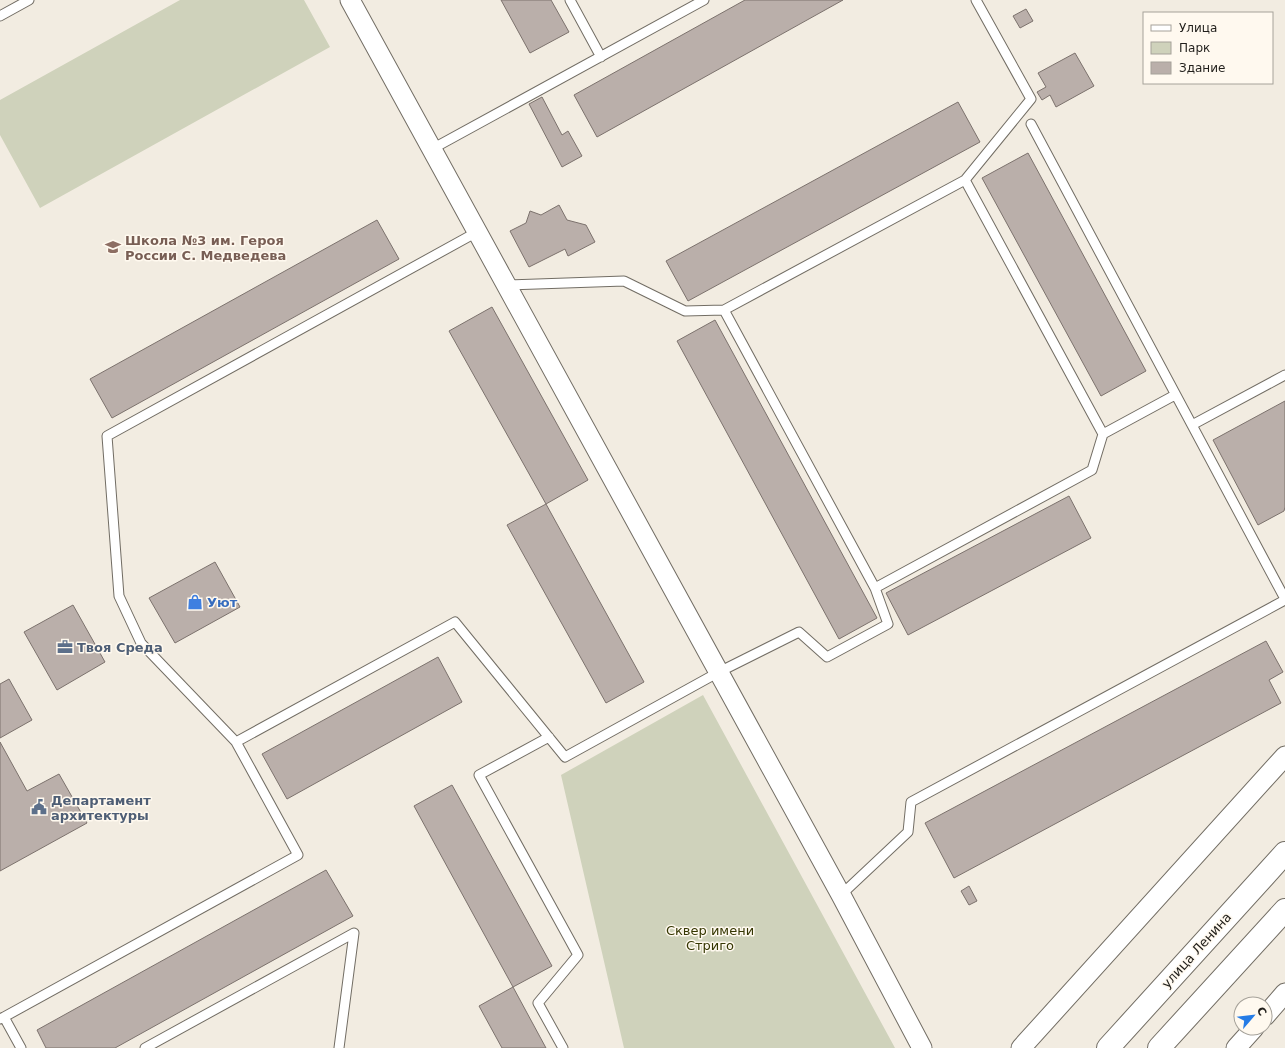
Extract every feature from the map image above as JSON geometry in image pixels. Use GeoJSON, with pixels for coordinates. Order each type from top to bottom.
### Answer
{"type":"FeatureCollection","features":[{"type":"Feature","properties":{"kind":"main road","name":"улица Ленина"},"geometry":{"type":"LineString","coordinates":[[1108,1048],[1285,853]]}},
{"type":"Feature","properties":{"kind":"main road"},"geometry":{"type":"LineString","coordinates":[[1159,1048],[1285,910]]}},
{"type":"Feature","properties":{"kind":"street"},"geometry":{"type":"LineString","coordinates":[[350,0],[841,895],[922,1048]]}},
{"type":"Feature","properties":{"kind":"street"},"geometry":{"type":"LineString","coordinates":[[1021,1048],[1285,756]]}},
{"type":"Feature","properties":{"kind":"street"},"geometry":{"type":"LineString","coordinates":[[1273,1007],[1285,993]]}},
{"type":"Feature","properties":{"kind":"street"},"geometry":{"type":"LineString","coordinates":[[1236,1048],[1247,1036]]}},
{"type":"Feature","properties":{"kind":"lane"},"geometry":{"type":"LineString","coordinates":[[0,16],[29,0]]}},
{"type":"Feature","properties":{"kind":"lane"},"geometry":{"type":"LineString","coordinates":[[570,0],[601,57]]}},
{"type":"Feature","properties":{"kind":"lane"},"geometry":{"type":"LineString","coordinates":[[432,149],[704,0]]}},
{"type":"Feature","properties":{"kind":"lane"},"geometry":{"type":"LineString","coordinates":[[507,286],[624,280],[685,311],[724,310],[965,180],[1031,99],[976,0]]}},
{"type":"Feature","properties":{"kind":"lane"},"geometry":{"type":"LineString","coordinates":[[841,895],[908,832],[911,802],[1285,600],[1031,124]]}},
{"type":"Feature","properties":{"kind":"lane"},"geometry":{"type":"LineString","coordinates":[[965,180],[1103,434]]}},
{"type":"Feature","properties":{"kind":"lane"},"geometry":{"type":"LineString","coordinates":[[21,1048],[2,1018],[298,855],[236,742],[141,643],[118,596],[107,436],[478,232]]}},
{"type":"Feature","properties":{"kind":"lane"},"geometry":{"type":"LineString","coordinates":[[236,742],[455,622],[565,757],[719,672],[799,632],[827,657],[888,624],[875,588],[724,310]]}},
{"type":"Feature","properties":{"kind":"lane"},"geometry":{"type":"LineString","coordinates":[[1192,425],[1285,375]]}},
{"type":"Feature","properties":{"kind":"lane"},"geometry":{"type":"LineString","coordinates":[[875,588],[1092,470],[1103,434],[1175,395]]}},
{"type":"Feature","properties":{"kind":"lane"},"geometry":{"type":"LineString","coordinates":[[549,737],[479,775],[578,955],[538,1003],[563,1048]]}},
{"type":"Feature","properties":{"kind":"lane"},"geometry":{"type":"LineString","coordinates":[[145,1048],[354,933],[339,1048]]}},
{"type":"Feature","properties":{"kind":"green space"},"geometry":{"type":"Polygon","coordinates":[[[180,0],[304,0],[330,47],[40,208],[0,135],[0,100],[180,0]]]}},
{"type":"Feature","properties":{"kind":"green space","name":"Сквер имени Стриго"},"geometry":{"type":"Polygon","coordinates":[[[703,695],[895,1048],[624,1048],[561,775],[703,695]]]}},
{"type":"Feature","properties":{"kind":"building"},"geometry":{"type":"Polygon","coordinates":[[[501,0],[551,0],[569,32],[530,53],[501,0]]]}},
{"type":"Feature","properties":{"kind":"building"},"geometry":{"type":"Polygon","coordinates":[[[745,0],[843,0],[597,137],[574,95],[745,0]]]}},
{"type":"Feature","properties":{"kind":"building"},"geometry":{"type":"Polygon","coordinates":[[[1026,9],[1033,21],[1020,28],[1013,16],[1026,9]]]}},
{"type":"Feature","properties":{"kind":"building"},"geometry":{"type":"Polygon","coordinates":[[[1075,53],[1094,86],[1056,107],[1050,95],[1042,100],[1037,92],[1046,87],[1038,73],[1075,53]]]}},
{"type":"Feature","properties":{"kind":"building"},"geometry":{"type":"Polygon","coordinates":[[[542,97],[562,135],[568,131],[582,156],[562,167],[529,104],[542,97]]]}},
{"type":"Feature","properties":{"kind":"building"},"geometry":{"type":"Polygon","coordinates":[[[958,102],[980,142],[688,301],[666,261],[958,102]]]}},
{"type":"Feature","properties":{"kind":"building"},"geometry":{"type":"Polygon","coordinates":[[[1028,153],[1146,371],[1101,396],[982,178],[1028,153]]]}},
{"type":"Feature","properties":{"kind":"building"},"geometry":{"type":"Polygon","coordinates":[[[559,205],[567,220],[586,225],[595,242],[568,256],[565,249],[529,267],[510,231],[526,223],[530,211],[541,215],[559,205]]]}},
{"type":"Feature","properties":{"kind":"building"},"geometry":{"type":"Polygon","coordinates":[[[377,220],[399,259],[112,418],[90,379],[377,220]]]}},
{"type":"Feature","properties":{"kind":"building"},"geometry":{"type":"Polygon","coordinates":[[[492,307],[588,480],[546,504],[449,331],[492,307]]]}},
{"type":"Feature","properties":{"kind":"building"},"geometry":{"type":"Polygon","coordinates":[[[715,320],[877,618],[839,639],[677,341],[715,320]]]}},
{"type":"Feature","properties":{"kind":"building"},"geometry":{"type":"Polygon","coordinates":[[[1285,401],[1285,507],[1284,511],[1258,525],[1213,440],[1285,401]]]}},
{"type":"Feature","properties":{"kind":"building"},"geometry":{"type":"Polygon","coordinates":[[[1069,496],[1091,538],[908,635],[886,593],[1069,496]]]}},
{"type":"Feature","properties":{"kind":"building"},"geometry":{"type":"Polygon","coordinates":[[[546,504],[644,682],[606,703],[507,525],[546,504]]]}},
{"type":"Feature","properties":{"kind":"building","name":"Уют"},"geometry":{"type":"Polygon","coordinates":[[[215,562],[240,607],[175,643],[149,598],[215,562]]]}},
{"type":"Feature","properties":{"kind":"building","name":"Твоя Среда"},"geometry":{"type":"Polygon","coordinates":[[[73,605],[105,662],[57,690],[24,632],[73,605]]]}},
{"type":"Feature","properties":{"kind":"building"},"geometry":{"type":"Polygon","coordinates":[[[1266,641],[1283,672],[1269,680],[1281,703],[954,878],[925,823],[1266,641]]]}},
{"type":"Feature","properties":{"kind":"building"},"geometry":{"type":"Polygon","coordinates":[[[438,657],[462,702],[287,799],[262,754],[438,657]]]}},
{"type":"Feature","properties":{"kind":"building"},"geometry":{"type":"Polygon","coordinates":[[[9,679],[32,720],[0,738],[0,684],[9,679]]]}},
{"type":"Feature","properties":{"kind":"building","name":"Департамент архитектуры"},"geometry":{"type":"Polygon","coordinates":[[[0,742],[27,791],[59,774],[87,823],[0,871],[0,742]]]}},
{"type":"Feature","properties":{"kind":"building"},"geometry":{"type":"Polygon","coordinates":[[[452,785],[552,966],[513,987],[414,806],[452,785]]]}},
{"type":"Feature","properties":{"kind":"building"},"geometry":{"type":"Polygon","coordinates":[[[326,870],[353,916],[115,1048],[46,1048],[37,1030],[326,870]]]}},
{"type":"Feature","properties":{"kind":"building"},"geometry":{"type":"Polygon","coordinates":[[[969,886],[977,901],[969,905],[961,891],[969,886]]]}},
{"type":"Feature","properties":{"kind":"building"},"geometry":{"type":"Polygon","coordinates":[[[513,987],[546,1048],[502,1048],[479,1006],[513,987]]]}},
{"type":"Feature","properties":{"kind":"place","name":"Школа №3 им. Героя России С. Медведева"},"geometry":{"type":"Point","coordinates":[113,247]}},
{"type":"Feature","properties":{"kind":"place","name":"Уют"},"geometry":{"type":"Point","coordinates":[195,602]}},
{"type":"Feature","properties":{"kind":"place","name":"Твоя Среда"},"geometry":{"type":"Point","coordinates":[65,647]}},
{"type":"Feature","properties":{"kind":"place","name":"Департамент архитектуры"},"geometry":{"type":"Point","coordinates":[39,807]}}]}
